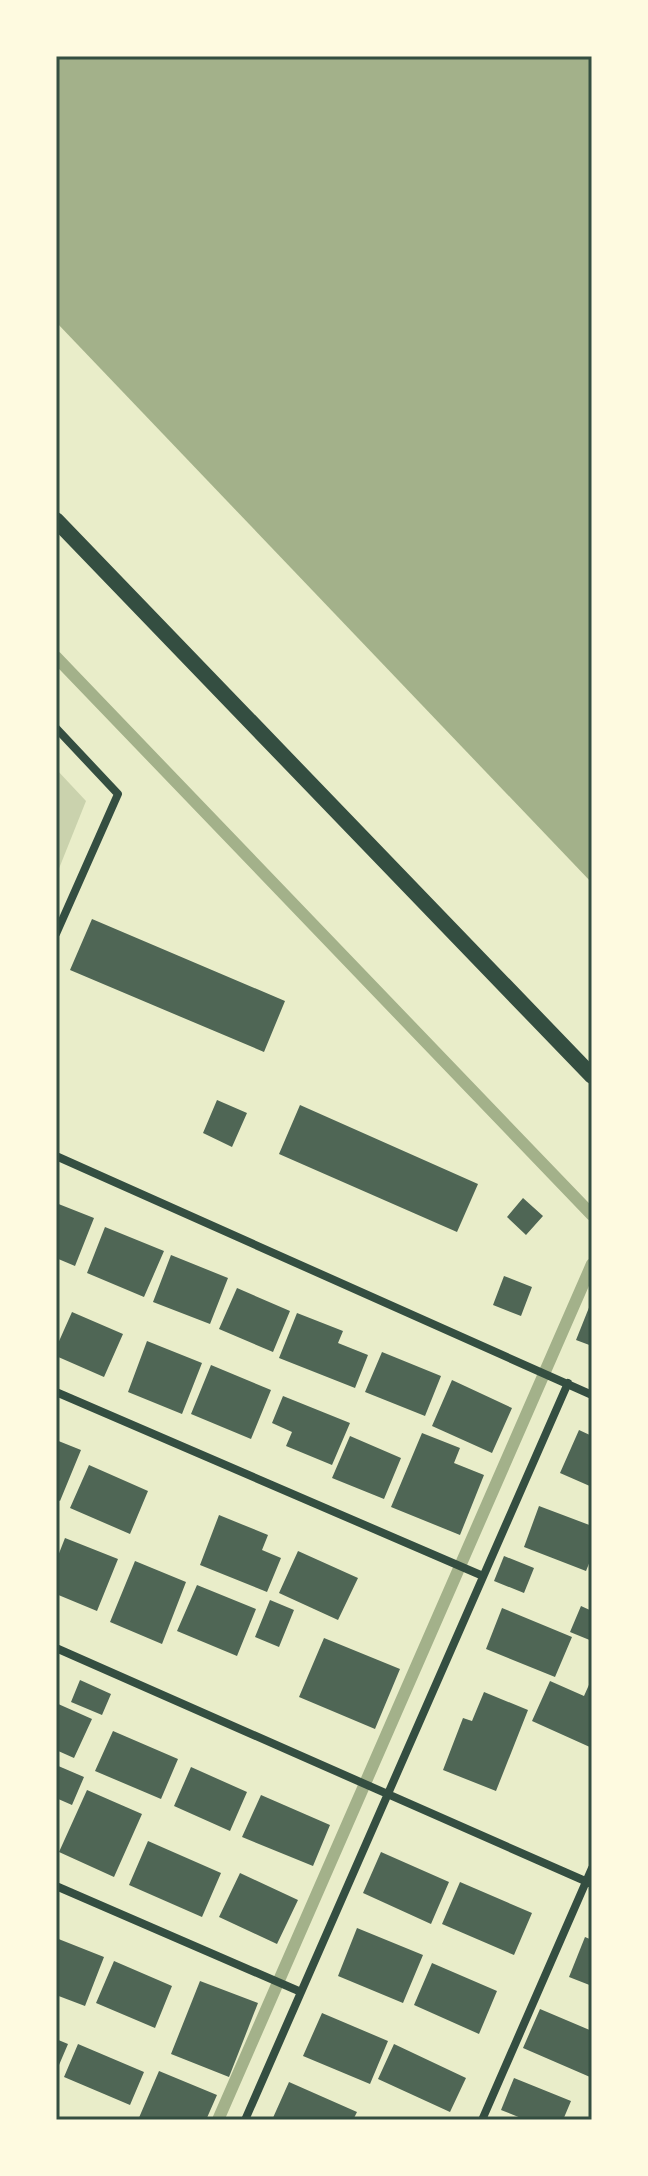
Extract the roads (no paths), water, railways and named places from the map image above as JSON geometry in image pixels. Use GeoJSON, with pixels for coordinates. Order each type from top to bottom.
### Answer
{"type":"FeatureCollection","features":[{"type":"Feature","properties":{"kind":"main road"},"geometry":{"type":"LineString","coordinates":[[56,520],[592,1076]]}},
{"type":"Feature","properties":{"kind":"street"},"geometry":{"type":"LineString","coordinates":[[56,728],[118,794],[56,934]]}},
{"type":"Feature","properties":{"kind":"street"},"geometry":{"type":"LineString","coordinates":[[56,1156],[592,1395]]}},
{"type":"Feature","properties":{"kind":"street"},"geometry":{"type":"LineString","coordinates":[[245,2120],[568,1383]]}},
{"type":"Feature","properties":{"kind":"street"},"geometry":{"type":"LineString","coordinates":[[56,1392],[483,1576]]}},
{"type":"Feature","properties":{"kind":"street"},"geometry":{"type":"LineString","coordinates":[[56,1648],[589,1883]]}},
{"type":"Feature","properties":{"kind":"street"},"geometry":{"type":"LineString","coordinates":[[482,2120],[589,1883],[592,1868]]}},
{"type":"Feature","properties":{"kind":"street"},"geometry":{"type":"LineString","coordinates":[[56,1886],[301,1992]]}},
{"type":"Feature","properties":{"kind":"waterway"},"geometry":{"type":"LineString","coordinates":[[56,657],[592,1215]]}},
{"type":"Feature","properties":{"kind":"waterway"},"geometry":{"type":"LineString","coordinates":[[218,2120],[592,1264]]}}]}
